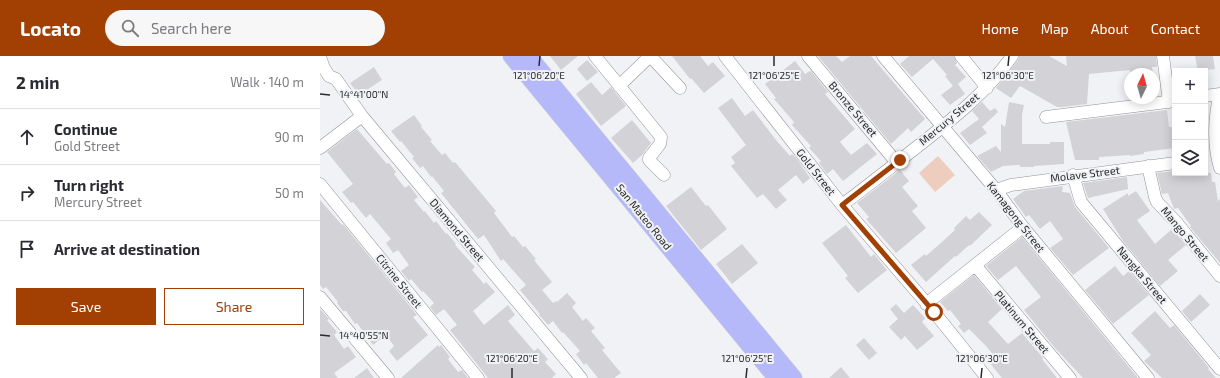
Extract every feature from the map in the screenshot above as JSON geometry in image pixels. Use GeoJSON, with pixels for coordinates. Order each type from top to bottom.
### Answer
{"type":"FeatureCollection","features":[{"type":"Feature","properties":{"kind":"main road","name":"San Mateo Road"},"geometry":{"type":"LineString","coordinates":[[511,56],[776,378]]}},
{"type":"Feature","properties":{"kind":"main road","name":"San Mateo Road"},"geometry":{"type":"LineString","coordinates":[[529,56],[794,378]]}},
{"type":"Feature","properties":{"kind":"street"},"geometry":{"type":"LineString","coordinates":[[595,56],[661,137],[660,144],[649,158],[664,175]]}},
{"type":"Feature","properties":{"kind":"street","name":"Gold Street"},"geometry":{"type":"LineString","coordinates":[[726,56],[842,205],[987,378]]}},
{"type":"Feature","properties":{"kind":"street","name":"Bronze Street"},"geometry":{"type":"LineString","coordinates":[[808,56],[897,162]]}},
{"type":"Feature","properties":{"kind":"street","name":"Kamagong Street"},"geometry":{"type":"LineString","coordinates":[[883,56],[996,190],[1023,227],[1148,378]]}},
{"type":"Feature","properties":{"kind":"street"},"geometry":{"type":"LineString","coordinates":[[961,56],[987,88]]}},
{"type":"Feature","properties":{"kind":"street","name":"Mercury Street"},"geometry":{"type":"LineString","coordinates":[[842,205],[943,126],[987,88],[1012,56]]}},
{"type":"Feature","properties":{"kind":"street"},"geometry":{"type":"LineString","coordinates":[[1046,117],[1172,102],[1163,56]]}},
{"type":"Feature","properties":{"kind":"street"},"geometry":{"type":"LineString","coordinates":[[619,86],[648,58],[653,59],[680,88]]}},
{"type":"Feature","properties":{"kind":"street","name":"Diamond Street"},"geometry":{"type":"LineString","coordinates":[[321,59],[330,63],[335,71],[336,79],[362,116],[581,378]]}},
{"type":"Feature","properties":{"kind":"street"},"geometry":{"type":"LineString","coordinates":[[1208,96],[1220,94],[1215,115],[1215,160]]}},
{"type":"Feature","properties":{"kind":"street"},"geometry":{"type":"LineString","coordinates":[[320,148],[362,116]]}},
{"type":"Feature","properties":{"kind":"street","name":"Molave Street"},"geometry":{"type":"LineString","coordinates":[[996,190],[1011,185],[1172,163]]}},
{"type":"Feature","properties":{"kind":"street","name":"Mango Street"},"geometry":{"type":"LineString","coordinates":[[1148,166],[1157,202],[1177,223],[1220,276]]}},
{"type":"Feature","properties":{"kind":"street","name":"Nangka Street"},"geometry":{"type":"LineString","coordinates":[[1072,176],[1081,202],[1220,369]]}},
{"type":"Feature","properties":{"kind":"street","name":"Citrine Street"},"geometry":{"type":"LineString","coordinates":[[320,184],[478,378]]}},
{"type":"Feature","properties":{"kind":"street"},"geometry":{"type":"LineString","coordinates":[[926,304],[1023,227]]}},
{"type":"Feature","properties":{"kind":"street","name":"Platinum Street"},"geometry":{"type":"LineString","coordinates":[[975,265],[1070,378]]}},
{"type":"Feature","properties":{"kind":"street"},"geometry":{"type":"LineString","coordinates":[[320,297],[388,378]]}},
{"type":"Feature","properties":{"kind":"shaded area"},"geometry":{"type":"Polygon","coordinates":[[[938,156],[955,175],[935,192],[919,173],[938,156]]]}},
{"type":"Feature","properties":{"kind":"building"},"geometry":{"type":"Polygon","coordinates":[[[550,56],[578,56],[561,70],[550,56]]]}},
{"type":"Feature","properties":{"kind":"building"},"geometry":{"type":"Polygon","coordinates":[[[672,56],[700,56],[708,66],[713,62],[725,76],[704,93],[691,78],[690,79],[672,56]]]}},
{"type":"Feature","properties":{"kind":"building"},"geometry":{"type":"Polygon","coordinates":[[[818,56],[836,56],[842,62],[850,56],[871,56],[925,119],[911,132],[908,128],[891,144],[818,56]]]}},
{"type":"Feature","properties":{"kind":"building"},"geometry":{"type":"Polygon","coordinates":[[[909,56],[954,56],[957,63],[955,65],[966,77],[958,84],[965,94],[950,105],[941,95],[953,86],[945,76],[947,75],[933,59],[912,77],[900,64],[909,56]]]}},
{"type":"Feature","properties":{"kind":"building"},"geometry":{"type":"Polygon","coordinates":[[[1019,56],[1049,56],[1067,66],[1066,56],[1156,56],[1157,67],[1124,68],[1124,71],[1089,74],[1087,104],[1057,107],[1020,86],[1011,98],[996,88],[1018,60],[1019,56]]]}},
{"type":"Feature","properties":{"kind":"building"},"geometry":{"type":"Polygon","coordinates":[[[1195,56],[1213,56],[1215,69],[1208,70],[1208,68],[1197,68],[1195,56]]]}},
{"type":"Feature","properties":{"kind":"building"},"geometry":{"type":"Polygon","coordinates":[[[587,60],[598,72],[587,81],[577,69],[587,60]]]}},
{"type":"Feature","properties":{"kind":"building"},"geometry":{"type":"Polygon","coordinates":[[[795,61],[805,74],[811,71],[828,92],[825,94],[855,129],[840,142],[851,155],[867,143],[877,154],[843,181],[833,169],[827,174],[819,163],[821,161],[809,148],[811,146],[792,125],[794,122],[774,99],[776,98],[765,84],[795,61]]]}},
{"type":"Feature","properties":{"kind":"building"},"geometry":{"type":"Polygon","coordinates":[[[374,67],[382,80],[359,95],[350,83],[374,67]]]}},
{"type":"Feature","properties":{"kind":"building"},"geometry":{"type":"Polygon","coordinates":[[[591,82],[602,95],[611,87],[626,106],[601,126],[576,94],[591,82]]]}},
{"type":"Feature","properties":{"kind":"building"},"geometry":{"type":"Polygon","coordinates":[[[732,98],[745,116],[753,110],[790,156],[792,154],[797,159],[810,178],[803,184],[796,175],[778,190],[787,200],[776,209],[763,194],[757,198],[731,166],[735,163],[731,157],[746,145],[718,108],[732,98]]]}},
{"type":"Feature","properties":{"kind":"building"},"geometry":{"type":"Polygon","coordinates":[[[982,102],[990,111],[995,108],[998,112],[982,127],[987,133],[970,145],[960,133],[979,119],[972,111],[982,102]]]}},
{"type":"Feature","properties":{"kind":"building"},"geometry":{"type":"Polygon","coordinates":[[[1009,102],[1024,105],[1022,115],[1022,144],[1050,144],[1050,142],[1064,142],[1064,164],[1034,167],[1020,167],[1020,165],[1003,166],[991,172],[977,156],[996,146],[1001,152],[1001,124],[1005,127],[1009,102]]]}},
{"type":"Feature","properties":{"kind":"building"},"geometry":{"type":"Polygon","coordinates":[[[1167,110],[1169,127],[1172,127],[1172,148],[1144,152],[1144,154],[1130,156],[1099,157],[1099,160],[1075,160],[1066,122],[1167,110]]]}},
{"type":"Feature","properties":{"kind":"building"},"geometry":{"type":"Polygon","coordinates":[[[414,115],[422,126],[421,127],[432,140],[430,141],[442,155],[445,153],[453,163],[455,162],[496,211],[494,213],[512,237],[514,236],[523,247],[525,246],[536,259],[534,260],[552,282],[542,290],[553,303],[556,301],[557,302],[567,293],[576,303],[572,307],[583,321],[586,318],[595,328],[591,331],[605,348],[602,350],[621,373],[614,378],[598,378],[586,363],[584,365],[576,354],[580,351],[563,332],[562,333],[553,321],[548,325],[520,290],[526,285],[503,259],[501,261],[484,235],[478,239],[441,193],[444,191],[432,176],[431,177],[423,166],[420,168],[412,158],[414,157],[391,131],[414,115]]]}},
{"type":"Feature","properties":{"kind":"building"},"geometry":{"type":"Polygon","coordinates":[[[632,120],[651,143],[642,155],[633,163],[611,138],[632,120]]]}},
{"type":"Feature","properties":{"kind":"building"},"geometry":{"type":"Polygon","coordinates":[[[357,129],[387,164],[389,163],[396,172],[394,174],[405,188],[409,185],[418,197],[414,200],[434,223],[436,221],[446,234],[447,233],[456,244],[455,245],[475,267],[472,270],[484,284],[486,282],[495,292],[473,311],[484,325],[508,305],[515,315],[508,321],[534,351],[538,348],[548,359],[545,362],[556,374],[552,378],[488,378],[450,330],[457,325],[444,309],[436,315],[430,307],[434,303],[411,279],[409,281],[401,271],[409,265],[398,250],[393,253],[386,243],[391,239],[370,214],[366,218],[353,202],[351,203],[342,192],[353,184],[327,152],[357,129]]]}},
{"type":"Feature","properties":{"kind":"building"},"geometry":{"type":"Polygon","coordinates":[[[900,170],[909,181],[902,187],[918,206],[912,211],[926,228],[896,253],[866,219],[869,217],[857,203],[900,170]]]}},
{"type":"Feature","properties":{"kind":"building"},"geometry":{"type":"Polygon","coordinates":[[[1172,171],[1172,176],[1208,176],[1208,173],[1211,173],[1212,182],[1215,182],[1218,201],[1220,199],[1220,263],[1190,227],[1191,226],[1178,208],[1174,209],[1168,193],[1162,194],[1157,173],[1172,171]]]}},
{"type":"Feature","properties":{"kind":"building"},"geometry":{"type":"Polygon","coordinates":[[[1127,177],[1128,189],[1088,198],[1083,183],[1127,177]]]}},
{"type":"Feature","properties":{"kind":"building"},"geometry":{"type":"Polygon","coordinates":[[[1063,186],[1062,192],[1070,193],[1075,207],[1109,248],[1073,275],[1050,248],[1063,239],[1050,221],[1040,229],[1029,215],[1026,217],[1013,199],[1024,191],[1063,186]]]}},
{"type":"Feature","properties":{"kind":"building"},"geometry":{"type":"Polygon","coordinates":[[[691,187],[727,229],[701,250],[666,206],[691,187]]]}},
{"type":"Feature","properties":{"kind":"building"},"geometry":{"type":"Polygon","coordinates":[[[1136,191],[1150,211],[1137,220],[1155,244],[1172,229],[1186,245],[1168,260],[1178,271],[1160,286],[1123,241],[1103,209],[1128,193],[1128,196],[1136,191]]]}},
{"type":"Feature","properties":{"kind":"building"},"geometry":{"type":"Polygon","coordinates":[[[320,200],[342,225],[343,224],[417,315],[413,317],[428,335],[397,361],[389,351],[394,346],[386,335],[373,345],[357,323],[355,324],[346,311],[343,311],[326,287],[323,289],[320,285],[320,200]]]}},
{"type":"Feature","properties":{"kind":"building"},"geometry":{"type":"Polygon","coordinates":[[[979,212],[992,225],[970,246],[969,245],[956,257],[955,256],[926,282],[911,265],[925,254],[926,256],[943,241],[955,230],[954,228],[966,216],[970,220],[979,212]]]}},
{"type":"Feature","properties":{"kind":"building"},"geometry":{"type":"Polygon","coordinates":[[[846,225],[871,257],[874,254],[887,270],[858,293],[845,278],[848,276],[822,243],[846,225]]]}},
{"type":"Feature","properties":{"kind":"building"},"geometry":{"type":"Polygon","coordinates":[[[1022,237],[1138,378],[1083,378],[1055,348],[1024,310],[1041,297],[1016,266],[998,280],[986,266],[1022,237]]]}},
{"type":"Feature","properties":{"kind":"building"},"geometry":{"type":"Polygon","coordinates":[[[742,244],[758,263],[732,284],[716,264],[742,244]]]}},
{"type":"Feature","properties":{"kind":"building"},"geometry":{"type":"Polygon","coordinates":[[[1115,266],[1123,276],[1129,271],[1149,295],[1113,324],[1085,290],[1115,266]]]}},
{"type":"Feature","properties":{"kind":"building"},"geometry":{"type":"Polygon","coordinates":[[[974,275],[1002,309],[988,322],[1008,344],[1022,333],[1043,358],[1042,359],[1057,378],[1002,378],[989,362],[995,357],[986,346],[969,329],[964,333],[958,326],[961,324],[950,310],[948,311],[940,302],[974,275]]]}},
{"type":"Feature","properties":{"kind":"building"},"geometry":{"type":"Polygon","coordinates":[[[1200,294],[1210,305],[1191,322],[1182,311],[1200,294]]]}},
{"type":"Feature","properties":{"kind":"building"},"geometry":{"type":"Polygon","coordinates":[[[896,304],[904,313],[913,305],[925,318],[922,322],[934,336],[917,350],[905,336],[901,340],[889,327],[898,319],[890,309],[896,304]]]}},
{"type":"Feature","properties":{"kind":"building"},"geometry":{"type":"Polygon","coordinates":[[[320,309],[329,319],[327,320],[337,332],[334,335],[344,349],[348,346],[356,357],[334,373],[338,378],[320,378],[320,309]]]}},
{"type":"Feature","properties":{"kind":"building"},"geometry":{"type":"Polygon","coordinates":[[[1155,311],[1170,328],[1174,325],[1216,378],[1162,378],[1144,361],[1151,355],[1131,333],[1155,311]]]}},
{"type":"Feature","properties":{"kind":"building"},"geometry":{"type":"Polygon","coordinates":[[[864,338],[877,353],[869,360],[856,345],[864,338]]]}},
{"type":"Feature","properties":{"kind":"building"},"geometry":{"type":"Polygon","coordinates":[[[438,345],[439,347],[441,345],[450,357],[448,359],[458,372],[462,370],[468,378],[401,378],[438,345]]]}},
{"type":"Feature","properties":{"kind":"building"},"geometry":{"type":"Polygon","coordinates":[[[841,367],[850,378],[829,378],[841,367]]]}},
{"type":"Feature","properties":{"kind":"building"},"geometry":{"type":"Polygon","coordinates":[[[367,368],[374,378],[354,378],[367,368]]]}},
{"type":"Feature","properties":{"kind":"route"},"geometry":{"type":"LineString","coordinates":[[900,160],[842,205],[934,312]]}}]}
